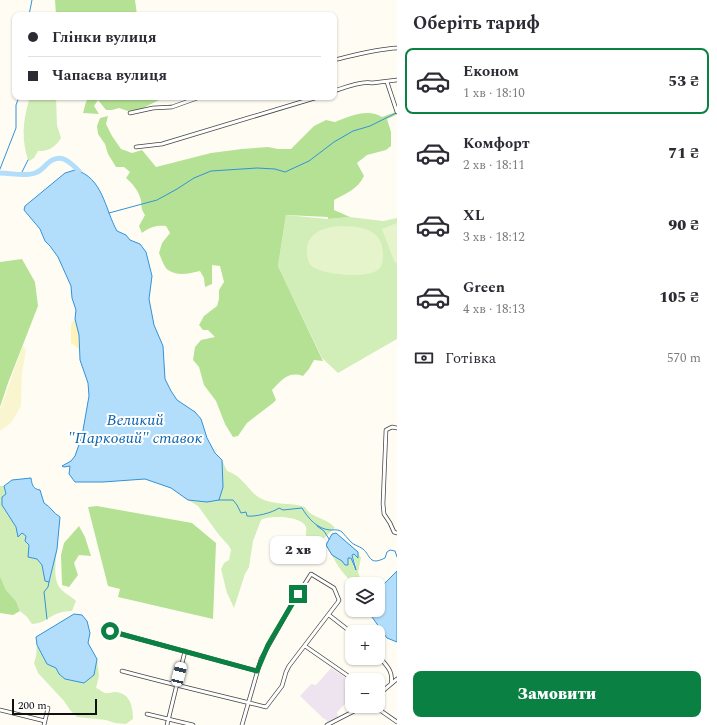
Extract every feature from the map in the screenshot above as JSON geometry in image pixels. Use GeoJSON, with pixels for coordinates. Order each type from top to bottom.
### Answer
{"type":"FeatureCollection","features":[{"type":"Feature","properties":{"kind":"street"},"geometry":{"type":"LineString","coordinates":[[337,59],[382,49],[397,48]]}},
{"type":"Feature","properties":{"kind":"street"},"geometry":{"type":"LineString","coordinates":[[337,91],[368,82],[387,82],[397,80]]}},
{"type":"Feature","properties":{"kind":"street"},"geometry":{"type":"LineString","coordinates":[[387,82],[397,112]]}},
{"type":"Feature","properties":{"kind":"street"},"geometry":{"type":"LineString","coordinates":[[130,113],[153,108],[172,107],[192,100]]}},
{"type":"Feature","properties":{"kind":"street"},"geometry":{"type":"LineString","coordinates":[[136,147],[169,142],[308,100]]}},
{"type":"Feature","properties":{"kind":"street"},"geometry":{"type":"LineString","coordinates":[[397,428],[392,427],[386,430],[383,504],[384,514],[394,532],[397,533]]}},
{"type":"Feature","properties":{"kind":"street"},"geometry":{"type":"LineString","coordinates":[[122,672],[248,702],[266,707],[282,686],[286,672],[339,600],[334,588],[311,574],[268,645],[257,671],[248,702],[242,725]]}},
{"type":"Feature","properties":{"kind":"street"},"geometry":{"type":"LineString","coordinates":[[329,615],[345,628]]}},
{"type":"Feature","properties":{"kind":"street"},"geometry":{"type":"LineString","coordinates":[[110,631],[257,671]]}},
{"type":"Feature","properties":{"kind":"street"},"geometry":{"type":"LineString","coordinates":[[305,646],[345,674]]}},
{"type":"Feature","properties":{"kind":"street"},"geometry":{"type":"LineString","coordinates":[[167,725],[185,651]]}},
{"type":"Feature","properties":{"kind":"street"},"geometry":{"type":"LineString","coordinates":[[385,664],[390,670],[392,676],[391,684]]}},
{"type":"Feature","properties":{"kind":"street"},"geometry":{"type":"LineString","coordinates":[[385,689],[397,679]]}},
{"type":"Feature","properties":{"kind":"street"},"geometry":{"type":"LineString","coordinates":[[0,710],[44,723],[48,708]]}},
{"type":"Feature","properties":{"kind":"street"},"geometry":{"type":"LineString","coordinates":[[327,725],[350,713]]}},
{"type":"Feature","properties":{"kind":"street"},"geometry":{"type":"LineString","coordinates":[[384,713],[397,722]]}},
{"type":"Feature","properties":{"kind":"street"},"geometry":{"type":"LineString","coordinates":[[147,714],[192,725]]}},
{"type":"Feature","properties":{"kind":"shaded area"},"geometry":{"type":"Polygon","coordinates":[[[23,345],[26,350],[22,374],[21,406],[11,423],[0,431],[0,410],[23,345]]]}},
{"type":"Feature","properties":{"kind":"shaded area"},"geometry":{"type":"Polygon","coordinates":[[[331,668],[345,677],[345,704],[337,712],[338,717],[328,722],[300,696],[311,684],[316,685],[331,668]]]}},
{"type":"Feature","properties":{"kind":"green space"},"geometry":{"type":"Polygon","coordinates":[[[55,0],[135,0],[137,12],[56,12],[55,0]]]}},
{"type":"Feature","properties":{"kind":"green space"},"geometry":{"type":"Polygon","coordinates":[[[29,100],[56,100],[57,125],[61,138],[52,148],[46,151],[38,151],[34,158],[29,161],[24,144],[26,113],[29,100]]]}},
{"type":"Feature","properties":{"kind":"green space"},"geometry":{"type":"Polygon","coordinates":[[[87,100],[98,100],[94,106],[99,114],[83,113],[87,100]]]}},
{"type":"Feature","properties":{"kind":"green space"},"geometry":{"type":"Polygon","coordinates":[[[98,100],[159,100],[141,109],[128,111],[119,108],[106,110],[98,100]]]}},
{"type":"Feature","properties":{"kind":"green space"},"geometry":{"type":"Polygon","coordinates":[[[396,112],[396,115],[387,119],[391,132],[391,146],[386,150],[367,155],[357,163],[364,176],[361,181],[351,191],[334,200],[334,210],[350,217],[328,219],[328,217],[286,215],[278,266],[323,361],[314,360],[303,376],[293,375],[282,380],[272,390],[276,400],[247,423],[238,436],[233,437],[225,424],[216,401],[204,385],[199,367],[193,360],[195,347],[201,340],[215,337],[208,330],[203,330],[199,325],[204,316],[217,306],[219,290],[224,282],[220,266],[212,265],[212,284],[205,287],[204,278],[200,271],[180,274],[167,269],[159,253],[162,243],[170,233],[166,226],[156,226],[142,233],[139,226],[145,215],[142,210],[140,197],[134,186],[126,178],[130,172],[124,167],[116,167],[108,154],[105,144],[98,134],[97,126],[100,118],[108,116],[106,124],[121,149],[132,153],[142,150],[156,167],[211,153],[268,147],[291,149],[314,126],[326,120],[335,122],[353,115],[365,113],[377,114],[382,117],[396,112]]]}},
{"type":"Feature","properties":{"kind":"green space"},"geometry":{"type":"Polygon","coordinates":[[[286,215],[328,219],[350,217],[383,221],[397,218],[397,339],[338,373],[322,358],[278,266],[286,215]]]}},
{"type":"Feature","properties":{"kind":"green space"},"geometry":{"type":"Polygon","coordinates":[[[397,223],[397,262],[395,263],[382,229],[397,223]]]}},
{"type":"Feature","properties":{"kind":"green space"},"geometry":{"type":"Polygon","coordinates":[[[342,226],[357,227],[370,231],[376,235],[380,240],[383,255],[382,264],[378,270],[370,273],[344,275],[319,270],[310,264],[307,258],[307,247],[309,240],[317,232],[323,229],[342,226]]]}},
{"type":"Feature","properties":{"kind":"green space"},"geometry":{"type":"Polygon","coordinates":[[[22,259],[35,282],[38,306],[0,407],[0,262],[22,259]]]}},
{"type":"Feature","properties":{"kind":"green space"},"geometry":{"type":"Polygon","coordinates":[[[222,460],[227,471],[237,476],[260,498],[271,502],[305,507],[311,514],[328,522],[335,528],[323,539],[321,544],[323,554],[307,542],[306,527],[303,523],[292,519],[278,517],[265,518],[261,520],[253,541],[249,567],[245,574],[234,608],[227,593],[221,569],[224,563],[229,560],[231,550],[198,506],[188,500],[207,502],[221,472],[222,460]]]}},
{"type":"Feature","properties":{"kind":"green space"},"geometry":{"type":"Polygon","coordinates":[[[0,486],[4,486],[6,494],[3,497],[2,505],[16,527],[18,536],[22,532],[24,535],[32,558],[37,559],[42,565],[45,581],[49,582],[57,549],[55,570],[56,580],[63,591],[76,601],[72,611],[58,613],[42,622],[32,624],[20,611],[16,601],[6,590],[0,576],[0,486]]]}},
{"type":"Feature","properties":{"kind":"green space"},"geometry":{"type":"Polygon","coordinates":[[[97,506],[192,523],[216,543],[213,619],[118,597],[120,589],[108,586],[88,507],[97,506]]]}},
{"type":"Feature","properties":{"kind":"green space"},"geometry":{"type":"Polygon","coordinates":[[[79,526],[85,537],[91,556],[79,555],[74,563],[78,575],[69,587],[62,585],[61,555],[64,543],[79,526]]]}},
{"type":"Feature","properties":{"kind":"green space"},"geometry":{"type":"Polygon","coordinates":[[[358,552],[361,558],[358,572],[360,577],[346,577],[332,555],[342,561],[348,561],[348,558],[351,558],[354,568],[356,565],[352,554],[358,556],[358,552]]]}},
{"type":"Feature","properties":{"kind":"green space"},"geometry":{"type":"Polygon","coordinates":[[[0,576],[6,590],[16,601],[20,611],[13,615],[0,613],[0,576]]]}},
{"type":"Feature","properties":{"kind":"green space"},"geometry":{"type":"Polygon","coordinates":[[[37,645],[47,663],[56,668],[59,674],[65,679],[84,683],[94,675],[97,659],[99,676],[96,688],[105,693],[115,692],[124,695],[130,701],[133,719],[126,724],[77,717],[38,673],[34,663],[37,645]]]}},
{"type":"Feature","properties":{"kind":"sand"},"geometry":{"type":"Polygon","coordinates":[[[75,319],[79,335],[79,349],[71,343],[71,325],[75,319]]]}},
{"type":"Feature","properties":{"kind":"water","name":"Великий \"Парковий\" ставок"},"geometry":{"type":"Polygon","coordinates":[[[75,170],[92,180],[97,187],[102,195],[117,231],[126,235],[130,240],[140,244],[146,252],[152,276],[149,299],[154,325],[163,346],[165,379],[177,400],[195,412],[201,419],[207,438],[215,453],[222,460],[223,487],[219,500],[207,502],[188,500],[171,488],[145,479],[75,482],[69,474],[70,466],[62,466],[71,461],[75,456],[82,436],[89,396],[88,383],[80,360],[79,335],[75,319],[76,310],[72,298],[71,286],[58,257],[45,241],[40,229],[24,210],[25,206],[65,173],[75,170]]]}},
{"type":"Feature","properties":{"kind":"water"},"geometry":{"type":"Polygon","coordinates":[[[31,478],[33,486],[40,490],[44,503],[60,517],[57,549],[49,582],[45,581],[42,565],[37,559],[28,557],[29,545],[25,541],[26,536],[22,533],[18,537],[16,527],[2,505],[2,497],[6,494],[4,486],[12,480],[31,478]]]}},
{"type":"Feature","properties":{"kind":"water"},"geometry":{"type":"Polygon","coordinates":[[[336,533],[358,552],[358,558],[354,554],[352,555],[356,570],[351,558],[348,558],[348,565],[345,565],[342,561],[332,555],[326,545],[332,534],[336,533]]]}},
{"type":"Feature","properties":{"kind":"water"},"geometry":{"type":"Polygon","coordinates":[[[397,571],[397,642],[387,638],[385,635],[385,625],[378,625],[372,617],[385,617],[385,583],[397,571]]]}},
{"type":"Feature","properties":{"kind":"water"},"geometry":{"type":"Polygon","coordinates":[[[74,614],[82,615],[87,621],[90,633],[88,643],[97,659],[94,675],[84,683],[65,679],[59,674],[56,668],[47,664],[37,645],[36,637],[74,614]]]}},
{"type":"Feature","properties":{"kind":"waterway"},"geometry":{"type":"LineString","coordinates":[[30,12],[32,0]]}},
{"type":"Feature","properties":{"kind":"waterway"},"geometry":{"type":"LineString","coordinates":[[0,169],[16,128],[16,105],[18,100]]}},
{"type":"Feature","properties":{"kind":"waterway"},"geometry":{"type":"LineString","coordinates":[[109,213],[157,200],[194,178],[211,171],[257,168],[275,169],[285,172],[309,161],[334,142],[353,131],[370,126],[396,113]]}},
{"type":"Feature","properties":{"kind":"waterway"},"geometry":{"type":"LineString","coordinates":[[0,173],[22,175],[31,174],[37,172],[52,160],[60,158],[68,161],[79,171]]}},
{"type":"Feature","properties":{"kind":"waterway"},"geometry":{"type":"LineString","coordinates":[[21,174],[28,160]]}},
{"type":"Feature","properties":{"kind":"waterway"},"geometry":{"type":"LineString","coordinates":[[219,500],[233,500],[241,513],[246,512],[247,516],[272,512],[279,508],[283,510],[302,508],[307,516],[321,528],[340,531],[351,542],[363,549],[373,561],[385,558],[387,552],[390,550],[395,551],[397,557]]}},
{"type":"Feature","properties":{"kind":"waterway"},"geometry":{"type":"LineString","coordinates":[[317,526],[324,531],[329,539]]}},
{"type":"Feature","properties":{"kind":"waterway"},"geometry":{"type":"LineString","coordinates":[[47,619],[44,592],[48,587],[49,582]]}},
{"type":"Feature","properties":{"kind":"route"},"geometry":{"type":"LineString","coordinates":[[110,631],[257,671],[268,645],[298,594]]}}]}
